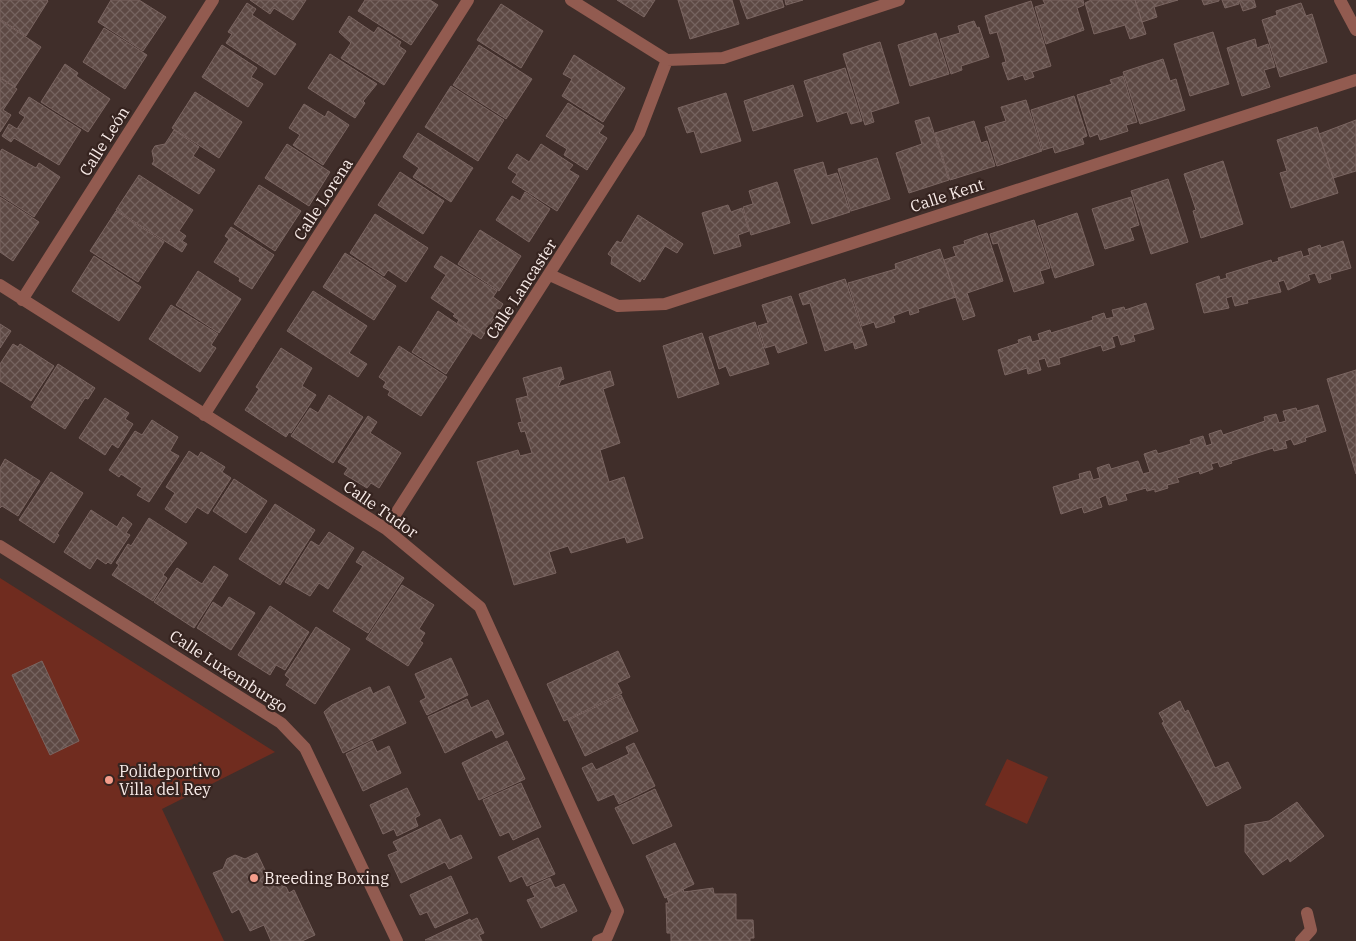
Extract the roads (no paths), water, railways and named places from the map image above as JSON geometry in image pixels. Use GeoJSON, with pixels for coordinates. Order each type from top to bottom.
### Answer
{"type":"FeatureCollection","features":[{"type":"Feature","properties":{"kind":"street","name":"Calle León"},"geometry":{"type":"LineString","coordinates":[[22,300],[212,0]]}},
{"type":"Feature","properties":{"kind":"street","name":"Calle Lorena"},"geometry":{"type":"LineString","coordinates":[[204,415],[468,0]]}},
{"type":"Feature","properties":{"kind":"street"},"geometry":{"type":"LineString","coordinates":[[571,0],[667,60],[723,58],[899,0]]}},
{"type":"Feature","properties":{"kind":"street"},"geometry":{"type":"LineString","coordinates":[[1340,0],[1356,30]]}},
{"type":"Feature","properties":{"kind":"street","name":"Calle Lancaster"},"geometry":{"type":"LineString","coordinates":[[386,529],[639,133],[667,60]]}},
{"type":"Feature","properties":{"kind":"street","name":"Calle Kent"},"geometry":{"type":"LineString","coordinates":[[550,275],[618,306],[666,304],[1356,80]]}},
{"type":"Feature","properties":{"kind":"street","name":"Calle Tudor"},"geometry":{"type":"LineString","coordinates":[[0,286],[386,529],[480,607],[618,911],[607,937],[598,941]]}},
{"type":"Feature","properties":{"kind":"street","name":"Calle Luxemburgo"},"geometry":{"type":"LineString","coordinates":[[0,546],[281,722],[306,748],[397,941]]}},
{"type":"Feature","properties":{"kind":"street"},"geometry":{"type":"LineString","coordinates":[[1301,941],[1311,930],[1307,913]]}},
{"type":"Feature","properties":{"kind":"place","name":"Polideportivo Villa del Rey"},"geometry":{"type":"Point","coordinates":[109,780]}},
{"type":"Feature","properties":{"kind":"place","name":"Breeding Boxing"},"geometry":{"type":"Point","coordinates":[254,878]}}]}
